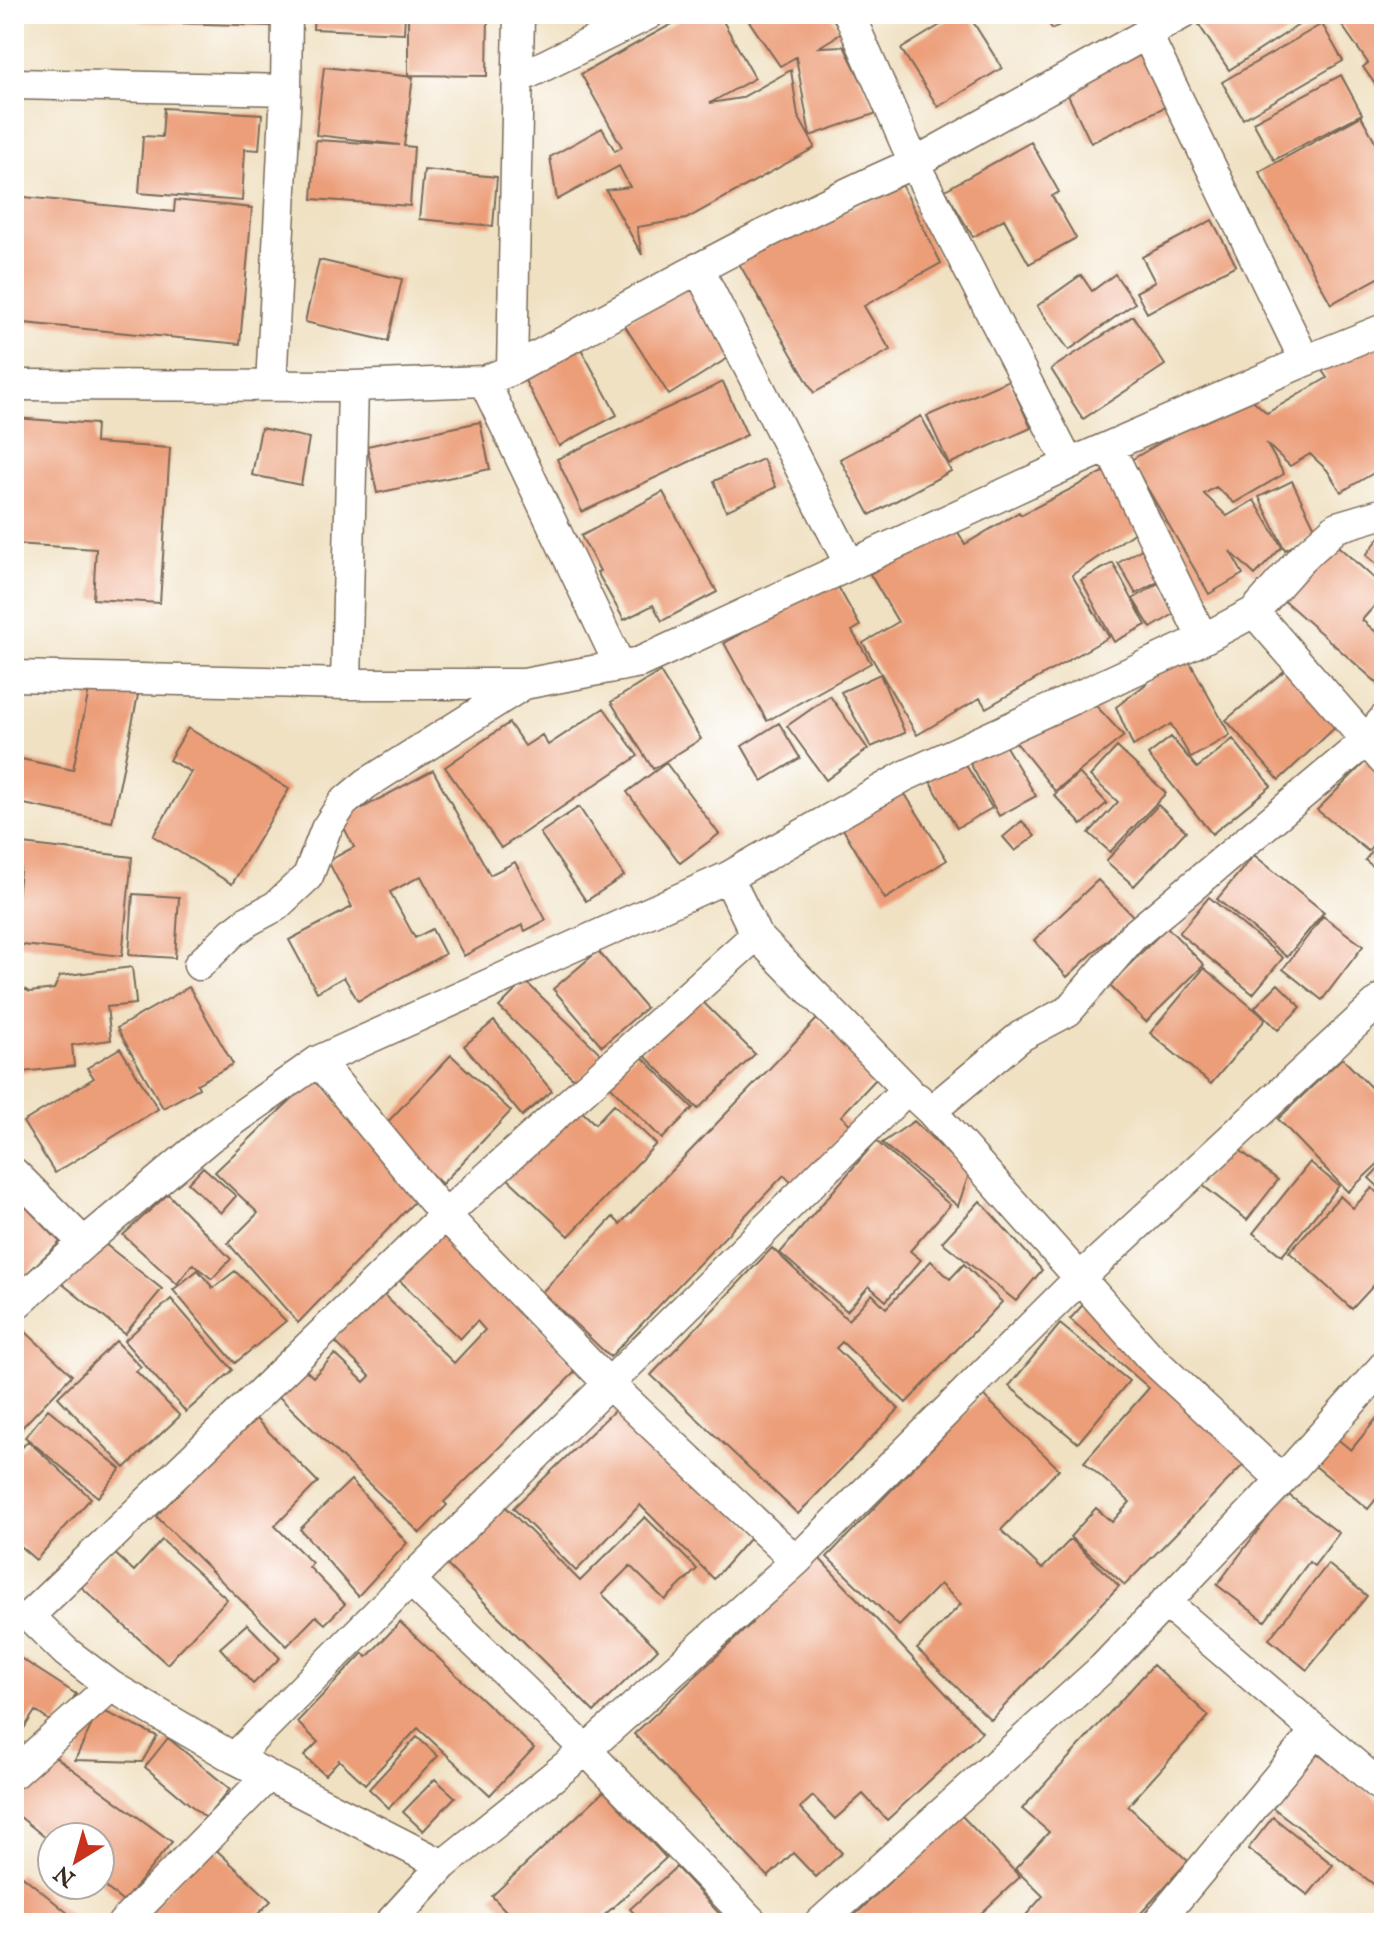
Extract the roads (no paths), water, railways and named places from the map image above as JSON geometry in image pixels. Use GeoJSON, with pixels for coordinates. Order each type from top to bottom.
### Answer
{"type":"FeatureCollection","features":[{"type":"Feature","properties":{"kind":"street"},"geometry":{"type":"LineString","coordinates":[[271,386],[287,14]]}},
{"type":"Feature","properties":{"kind":"street"},"geometry":{"type":"LineString","coordinates":[[512,370],[519,14]]}},
{"type":"Feature","properties":{"kind":"street"},"geometry":{"type":"LineString","coordinates":[[517,79],[649,14]]}},
{"type":"Feature","properties":{"kind":"street"},"geometry":{"type":"LineString","coordinates":[[849,14],[914,163],[1069,464]]}},
{"type":"Feature","properties":{"kind":"street"},"geometry":{"type":"LineString","coordinates":[[14,385],[353,386],[484,381],[512,370],[698,268],[914,163],[1182,14]]}},
{"type":"Feature","properties":{"kind":"street"},"geometry":{"type":"LineString","coordinates":[[1146,33],[1305,361]]}},
{"type":"Feature","properties":{"kind":"street"},"geometry":{"type":"LineString","coordinates":[[14,84],[286,90]]}},
{"type":"Feature","properties":{"kind":"street"},"geometry":{"type":"LineString","coordinates":[[698,268],[850,565]]}},
{"type":"Feature","properties":{"kind":"street"},"geometry":{"type":"LineString","coordinates":[[14,676],[346,684],[524,684],[640,662],[1069,464],[1384,329]]}},
{"type":"Feature","properties":{"kind":"street"},"geometry":{"type":"LineString","coordinates":[[484,381],[620,666]]}},
{"type":"Feature","properties":{"kind":"street"},"geometry":{"type":"LineString","coordinates":[[346,684],[353,386]]}},
{"type":"Feature","properties":{"kind":"street"},"geometry":{"type":"LineString","coordinates":[[1109,447],[1203,639]]}},
{"type":"Feature","properties":{"kind":"street"},"geometry":{"type":"LineString","coordinates":[[14,1306],[209,1138],[318,1061],[728,877],[905,776],[1203,639],[1254,612],[1301,559],[1337,527],[1384,513]]}},
{"type":"Feature","properties":{"kind":"street"},"geometry":{"type":"LineString","coordinates":[[931,1111],[1021,1036],[1068,1011],[1132,937],[1378,740],[1254,612]]}},
{"type":"Feature","properties":{"kind":"street"},"geometry":{"type":"LineString","coordinates":[[199,965],[232,933],[276,906],[308,876],[326,829],[343,803],[366,784],[524,684]]}},
{"type":"Feature","properties":{"kind":"street"},"geometry":{"type":"LineString","coordinates":[[728,877],[756,935],[931,1111],[1150,1357],[1282,1480]]}},
{"type":"Feature","properties":{"kind":"street"},"geometry":{"type":"LineString","coordinates":[[443,1865],[234,1758],[111,1686],[66,1652],[22,1609],[445,1215],[756,935]]}},
{"type":"Feature","properties":{"kind":"street"},"geometry":{"type":"LineString","coordinates":[[390,1923],[443,1865],[586,1750],[796,1561],[1079,1279],[1384,997]]}},
{"type":"Feature","properties":{"kind":"street"},"geometry":{"type":"LineString","coordinates":[[318,1061],[445,1215],[609,1384],[796,1561]]}},
{"type":"Feature","properties":{"kind":"street"},"geometry":{"type":"LineString","coordinates":[[234,1758],[907,1089]]}},
{"type":"Feature","properties":{"kind":"street"},"geometry":{"type":"LineString","coordinates":[[14,1173],[84,1243]]}},
{"type":"Feature","properties":{"kind":"street"},"geometry":{"type":"LineString","coordinates":[[820,1923],[1103,1668],[1282,1480],[1384,1366]]}},
{"type":"Feature","properties":{"kind":"street"},"geometry":{"type":"LineString","coordinates":[[410,1580],[586,1750],[753,1923]]}},
{"type":"Feature","properties":{"kind":"street"},"geometry":{"type":"LineString","coordinates":[[1165,1602],[1384,1789]]}},
{"type":"Feature","properties":{"kind":"street"},"geometry":{"type":"LineString","coordinates":[[14,1773],[111,1686]]}},
{"type":"Feature","properties":{"kind":"street"},"geometry":{"type":"LineString","coordinates":[[1157,1923],[1316,1731]]}},
{"type":"Feature","properties":{"kind":"street"},"geometry":{"type":"LineString","coordinates":[[123,1923],[268,1776]]}}]}
